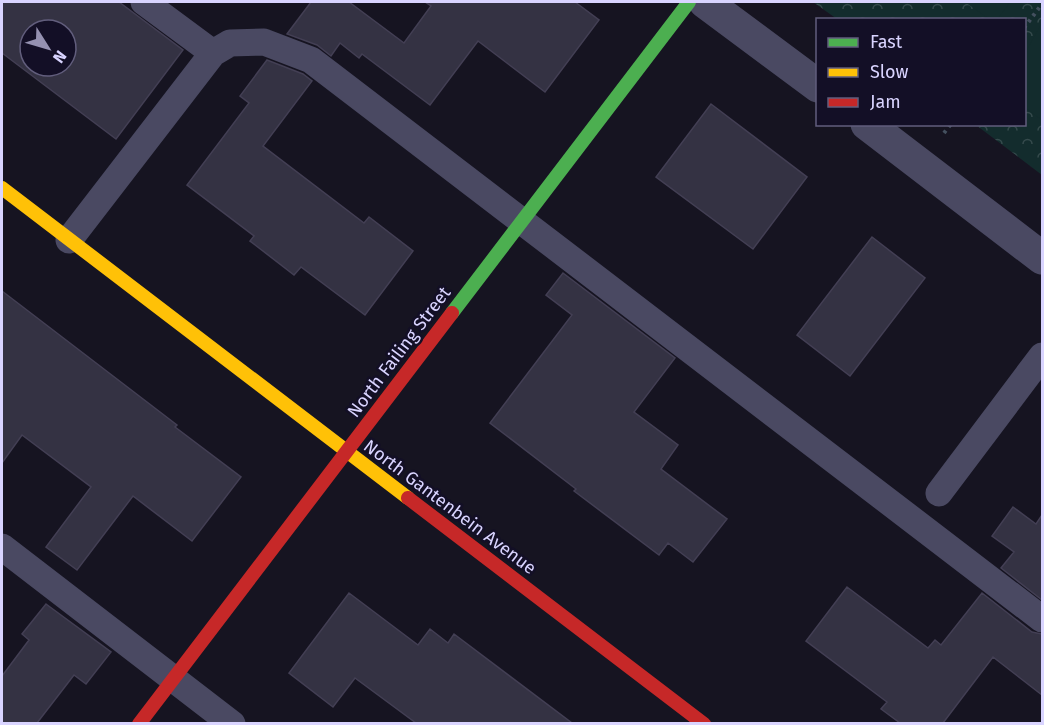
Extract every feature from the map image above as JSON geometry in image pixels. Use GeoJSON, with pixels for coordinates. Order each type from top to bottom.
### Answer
{"type":"FeatureCollection","features":[{"type":"Feature","properties":{"kind":"street","name":"North Failing Street"},"geometry":{"type":"LineString","coordinates":[[139,723],[688,2]]}},
{"type":"Feature","properties":{"kind":"street"},"geometry":{"type":"LineString","coordinates":[[705,2],[816,85]]}},
{"type":"Feature","properties":{"kind":"street"},"geometry":{"type":"LineString","coordinates":[[870,126],[1042,258]]}},
{"type":"Feature","properties":{"kind":"street","name":"North Gantenbein Avenue"},"geometry":{"type":"LineString","coordinates":[[2,188],[704,723]]}},
{"type":"Feature","properties":{"kind":"lane"},"geometry":{"type":"LineString","coordinates":[[144,2],[213,53]]}},
{"type":"Feature","properties":{"kind":"lane"},"geometry":{"type":"LineString","coordinates":[[69,240],[213,53],[230,43],[264,42],[311,60],[1042,619]]}},
{"type":"Feature","properties":{"kind":"lane"},"geometry":{"type":"LineString","coordinates":[[939,493],[1042,356]]}},
{"type":"Feature","properties":{"kind":"lane"},"geometry":{"type":"LineString","coordinates":[[2,547],[232,723]]}},
{"type":"Feature","properties":{"kind":"path"},"geometry":{"type":"LineString","coordinates":[[1026,25],[1042,4]]}},
{"type":"Feature","properties":{"kind":"green space"},"geometry":{"type":"Polygon","coordinates":[[[813,2],[1042,2],[1042,175],[977,126],[1026,126],[1026,18],[836,18],[813,2]]]}},
{"type":"Feature","properties":{"kind":"green space"},"geometry":{"type":"Polygon","coordinates":[[[965,2],[1010,2],[998,18],[988,18],[965,2]]]}},
{"type":"Feature","properties":{"kind":"green space"},"geometry":{"type":"Polygon","coordinates":[[[1042,23],[1042,120],[1026,108],[1026,51],[1042,23]]]}},
{"type":"Feature","properties":{"kind":"building"},"geometry":{"type":"Polygon","coordinates":[[[2,2],[119,2],[183,50],[116,139],[35,78],[78,78],[78,18],[18,18],[18,65],[2,53],[2,2]]]}},
{"type":"Feature","properties":{"kind":"building"},"geometry":{"type":"Polygon","coordinates":[[[311,2],[349,2],[404,43],[431,6],[425,2],[575,2],[599,20],[545,92],[478,41],[430,105],[362,54],[359,58],[340,43],[331,56],[317,45],[287,34],[311,2]]]}},
{"type":"Feature","properties":{"kind":"building"},"geometry":{"type":"Polygon","coordinates":[[[267,60],[303,74],[312,81],[263,146],[364,223],[369,217],[413,251],[365,315],[301,267],[294,275],[250,241],[254,236],[187,185],[249,103],[240,96],[267,60]]]}},
{"type":"Feature","properties":{"kind":"building"},"geometry":{"type":"Polygon","coordinates":[[[711,104],[807,177],[753,249],[656,177],[711,104]]]}},
{"type":"Feature","properties":{"kind":"building"},"geometry":{"type":"Polygon","coordinates":[[[872,237],[925,278],[850,376],[797,335],[872,237]]]}},
{"type":"Feature","properties":{"kind":"building"},"geometry":{"type":"Polygon","coordinates":[[[563,273],[675,358],[634,412],[678,445],[661,469],[727,519],[693,562],[668,543],[659,555],[574,491],[576,489],[490,423],[572,315],[546,295],[563,273]]]}},
{"type":"Feature","properties":{"kind":"building"},"geometry":{"type":"Polygon","coordinates":[[[2,291],[241,477],[192,541],[133,496],[77,570],[46,547],[91,487],[22,435],[2,463],[2,291]]]}},
{"type":"Feature","properties":{"kind":"building"},"geometry":{"type":"Polygon","coordinates":[[[1013,507],[1036,524],[1042,515],[1042,600],[1001,568],[1014,552],[992,536],[1013,507]]]}},
{"type":"Feature","properties":{"kind":"building"},"geometry":{"type":"Polygon","coordinates":[[[847,587],[928,648],[935,640],[941,645],[982,593],[1032,632],[1042,634],[1042,695],[993,657],[943,723],[900,723],[881,709],[887,702],[806,641],[847,587]]]}},
{"type":"Feature","properties":{"kind":"building"},"geometry":{"type":"Polygon","coordinates":[[[349,593],[418,645],[430,629],[448,643],[454,634],[572,723],[416,723],[355,678],[333,707],[289,673],[349,593]]]}},
{"type":"Feature","properties":{"kind":"building"},"geometry":{"type":"Polygon","coordinates":[[[46,604],[111,652],[86,684],[74,675],[37,723],[2,723],[2,676],[29,640],[22,634],[46,604]]]}},
{"type":"Feature","properties":{"kind":"traffic: fast"},"geometry":{"type":"LineString","coordinates":[[452,313],[689,2]]}},
{"type":"Feature","properties":{"kind":"traffic: slow"},"geometry":{"type":"LineString","coordinates":[[2,188],[408,498]]}},
{"type":"Feature","properties":{"kind":"traffic: jam"},"geometry":{"type":"LineString","coordinates":[[139,724],[452,313]]}},
{"type":"Feature","properties":{"kind":"traffic: jam"},"geometry":{"type":"LineString","coordinates":[[408,498],[704,724]]}}]}
